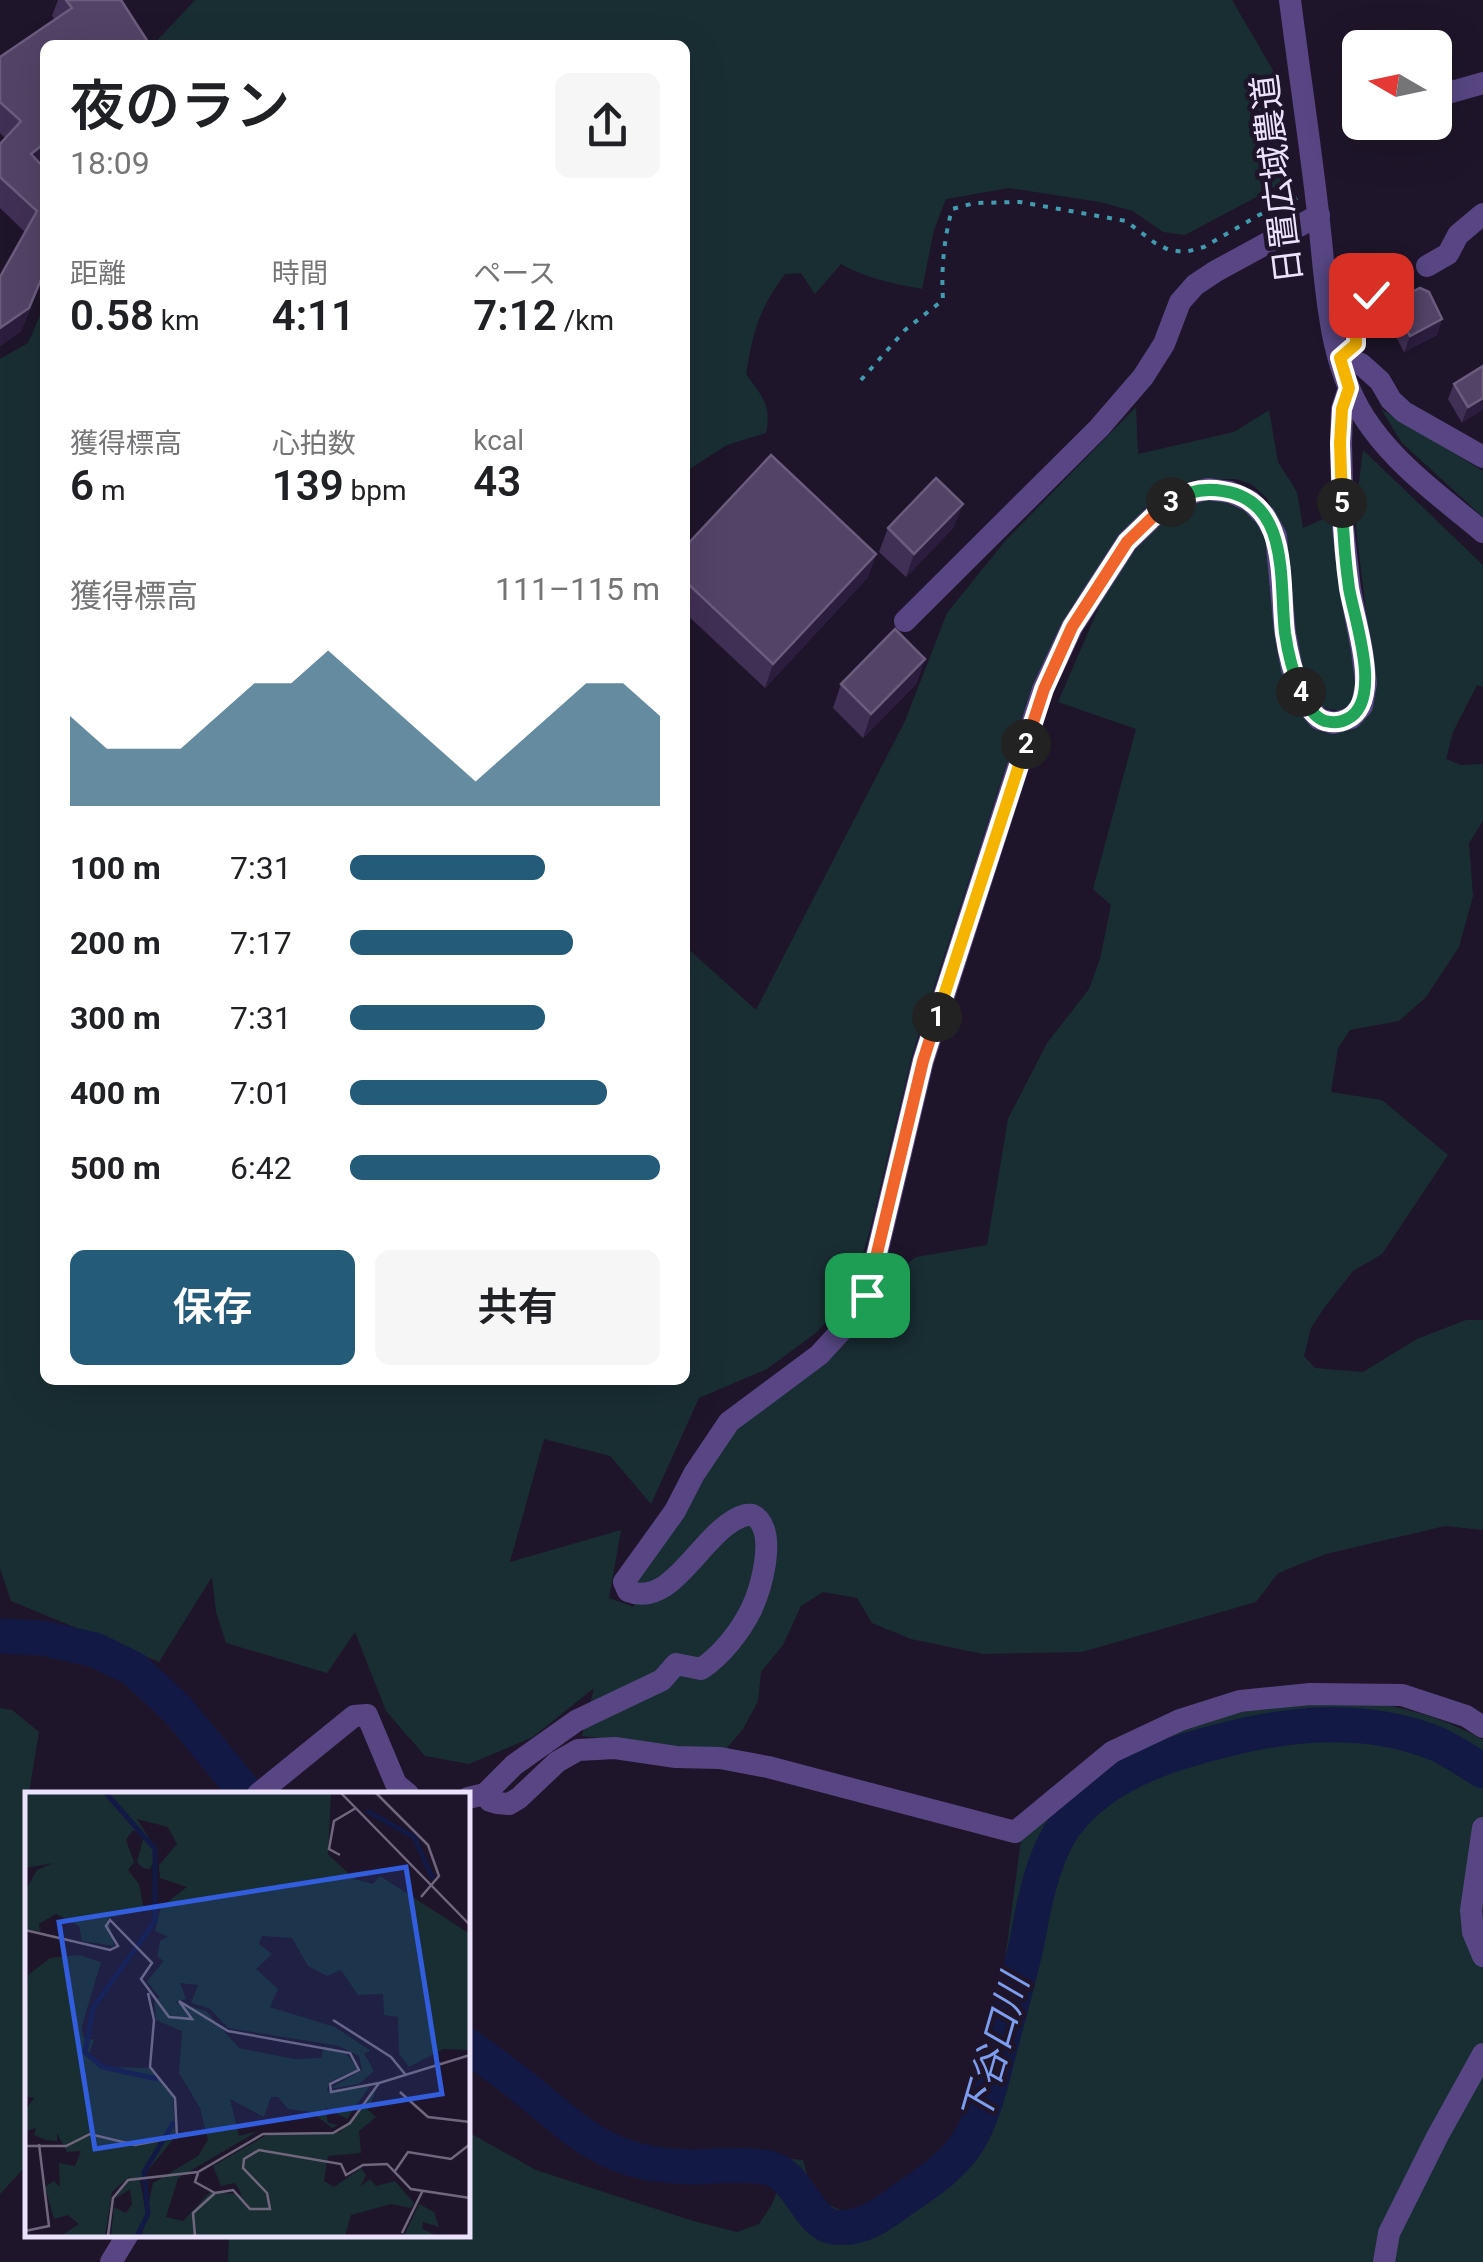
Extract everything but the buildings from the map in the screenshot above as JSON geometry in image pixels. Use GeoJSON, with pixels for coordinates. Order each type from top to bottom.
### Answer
{"type":"FeatureCollection","features":[{"type":"Feature","properties":{"kind":"street","name":"日置広域農道"},"geometry":{"type":"LineString","coordinates":[[1290,0],[1323,274],[1334,340],[1349,388],[1370,427],[1413,473],[1483,532]]}},
{"type":"Feature","properties":{"kind":"street"},"geometry":{"type":"LineString","coordinates":[[1452,92],[1483,84]]}},
{"type":"Feature","properties":{"kind":"street"},"geometry":{"type":"LineString","coordinates":[[1426,266],[1448,254],[1458,235],[1483,214]]}},
{"type":"Feature","properties":{"kind":"street"},"geometry":{"type":"LineString","coordinates":[[906,621],[1099,428],[1143,377],[1164,344],[1180,302],[1195,284],[1318,215]]}},
{"type":"Feature","properties":{"kind":"street"},"geometry":{"type":"LineString","coordinates":[[1340,358],[1361,364],[1404,412],[1483,457]]}},
{"type":"Feature","properties":{"kind":"street"},"geometry":{"type":"LineString","coordinates":[[476,1796],[576,1721],[662,1680],[676,1664],[701,1669],[715,1660],[748,1615],[762,1580],[766,1549],[763,1525],[754,1515],[748,1514],[718,1532],[684,1571],[662,1588],[636,1595],[628,1592],[624,1582],[675,1511],[729,1422],[820,1354],[867,1295],[923,1061],[1044,689],[1072,627],[1127,542],[1179,496],[1207,489],[1230,492],[1250,501],[1266,516],[1276,536],[1285,632],[1292,670],[1306,704],[1319,719],[1334,723],[1351,718],[1362,706],[1366,684],[1343,526],[1340,443],[1342,409],[1349,388]]}},
{"type":"Feature","properties":{"kind":"street"},"geometry":{"type":"LineString","coordinates":[[476,1796],[509,1804],[557,1762],[578,1750],[616,1748],[768,1767],[1015,1832],[1112,1752],[1180,1720],[1240,1701],[1310,1694],[1402,1695],[1466,1716],[1483,1727]]}},
{"type":"Feature","properties":{"kind":"street"},"geometry":{"type":"LineString","coordinates":[[262,1791],[354,1716],[367,1716],[396,1784],[406,1792]]}},
{"type":"Feature","properties":{"kind":"street"},"geometry":{"type":"LineString","coordinates":[[1483,1828],[1471,1910],[1473,1932],[1483,1956]]}},
{"type":"Feature","properties":{"kind":"street"},"geometry":{"type":"LineString","coordinates":[[1384,2262],[1389,2233],[1483,2054]]}},
{"type":"Feature","properties":{"kind":"street"},"geometry":{"type":"LineString","coordinates":[[110,2262],[126,2237]]}},
{"type":"Feature","properties":{"kind":"path"},"geometry":{"type":"LineString","coordinates":[[861,380],[905,330],[943,300],[941,274],[952,208],[975,202],[1020,202],[1091,214],[1126,221],[1155,243],[1185,252],[1204,247],[1259,215],[1315,190]]}},
{"type":"Feature","properties":{"kind":"path"},"geometry":{"type":"LineString","coordinates":[[1340,358],[1356,344],[1356,306],[1426,266]]}},
{"type":"Feature","properties":{"kind":"green space"},"geometry":{"type":"Polygon","coordinates":[[[195,0],[1232,0],[1281,84],[1281,184],[1185,235],[1163,232],[1133,211],[1100,202],[1009,188],[946,199],[934,230],[922,289],[870,277],[841,264],[815,294],[801,273],[785,274],[758,321],[746,374],[767,408],[766,433],[727,445],[690,469],[690,40],[158,40],[195,0]]]}},
{"type":"Feature","properties":{"kind":"green space"},"geometry":{"type":"Polygon","coordinates":[[[40,315],[40,1385],[690,1385],[690,951],[756,1010],[905,721],[947,613],[1006,540],[1136,407],[1138,454],[1234,432],[1269,410],[1278,462],[1297,492],[1303,528],[1334,514],[1359,678],[1355,700],[1341,711],[1323,708],[1301,665],[1282,527],[1266,497],[1251,484],[1236,479],[1201,479],[1158,491],[1072,606],[1033,683],[913,1052],[851,1294],[817,1332],[767,1369],[699,1398],[651,1504],[610,1456],[544,1439],[510,1562],[621,1530],[609,1598],[634,1607],[632,1578],[720,1418],[790,1390],[834,1354],[879,1286],[916,1257],[987,1245],[1008,1119],[1047,1043],[1089,989],[1100,959],[1111,905],[1093,889],[1136,729],[1058,702],[1112,577],[1166,515],[1193,500],[1220,499],[1240,505],[1258,519],[1270,539],[1295,705],[1319,731],[1355,727],[1372,660],[1356,529],[1363,450],[1483,565],[1483,687],[1477,685],[1453,732],[1446,759],[1461,765],[1483,764],[1483,821],[1469,843],[1473,896],[1459,947],[1426,997],[1399,1021],[1350,1030],[1338,1048],[1331,1092],[1382,1100],[1448,1155],[1382,1254],[1353,1271],[1324,1308],[1311,1328],[1304,1356],[1315,1368],[1363,1372],[1417,1339],[1466,1320],[1483,1320],[1483,1530],[1445,1526],[1326,1554],[1278,1573],[1256,1602],[1082,1652],[983,1654],[911,1639],[872,1623],[857,1598],[823,1592],[801,1606],[783,1645],[761,1672],[758,1701],[727,1748],[701,1749],[582,1736],[594,1688],[533,1737],[469,1764],[425,1756],[386,1711],[355,1632],[327,1673],[226,1643],[216,1612],[212,1577],[159,1662],[11,1601],[0,1568],[0,359],[28,343],[40,315]]]}},
{"type":"Feature","properties":{"kind":"green space"},"geometry":{"type":"Polygon","coordinates":[[[1381,409],[1483,471],[1483,517],[1402,443],[1381,409]]]}},
{"type":"Feature","properties":{"kind":"green space"},"geometry":{"type":"Polygon","coordinates":[[[1309,1704],[1380,1704],[1446,1722],[1483,1740],[1483,2262],[228,2262],[229,2237],[470,2237],[470,2133],[536,2170],[737,2232],[759,2224],[772,2204],[790,2159],[803,2160],[814,2199],[848,2213],[893,2219],[916,2201],[972,2113],[1000,1998],[1021,1840],[1111,1764],[1173,1733],[1233,1713],[1309,1704]]]}},
{"type":"Feature","properties":{"kind":"green space"},"geometry":{"type":"Polygon","coordinates":[[[0,1708],[12,1710],[39,1732],[29,1792],[25,1792],[25,2167],[0,2194],[0,1708]]]}},
{"type":"Feature","properties":{"kind":"waterway","name":"下谷口川"},"geometry":{"type":"LineString","coordinates":[[0,1636],[43,1638],[95,1650],[134,1669],[177,1709],[245,1792]]}},
{"type":"Feature","properties":{"kind":"waterway","name":"下谷口川"},"geometry":{"type":"LineString","coordinates":[[470,2047],[599,2145],[631,2159],[671,2166],[769,2168],[788,2180],[825,2224],[853,2227],[879,2216],[932,2179],[951,2163],[973,2133],[993,2076],[1046,1863],[1066,1824],[1103,1789],[1171,1755],[1269,1730],[1318,1725],[1366,1726],[1414,1736],[1443,1747],[1483,1771]]}},
{"type":"Feature","properties":{"kind":"route"},"geometry":{"type":"LineString","coordinates":[[867,1295],[923,1061],[1044,689],[1072,627],[1127,542],[1179,496],[1207,489],[1230,492],[1250,501],[1266,516],[1276,536],[1285,632],[1292,670],[1306,704],[1319,719],[1334,723],[1351,718],[1362,706],[1366,684],[1343,526],[1340,443],[1342,409],[1349,388],[1340,358],[1356,344],[1356,306],[1371,295]]}}]}
